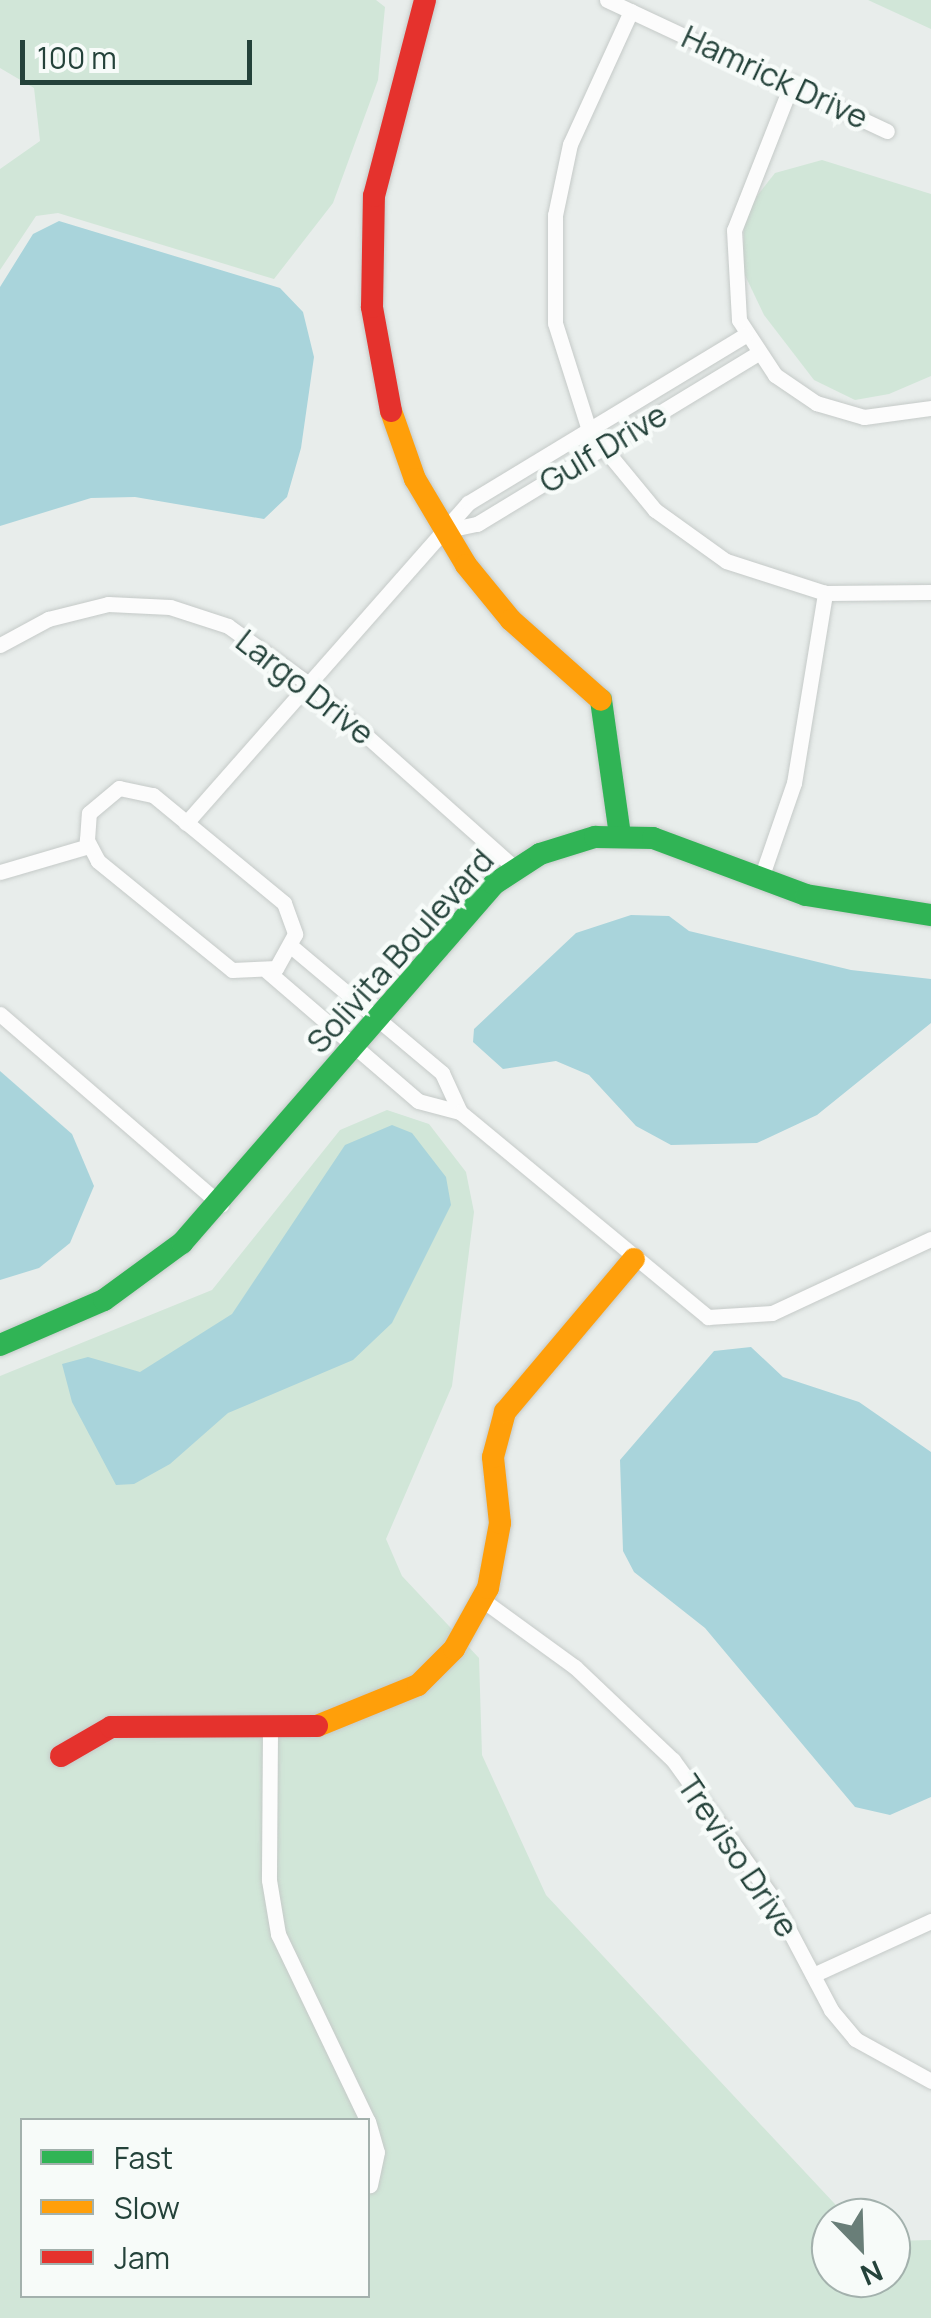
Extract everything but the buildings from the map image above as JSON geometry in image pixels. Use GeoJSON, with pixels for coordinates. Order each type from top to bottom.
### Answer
{"type":"FeatureCollection","features":[{"type":"Feature","properties":{"kind":"street"},"geometry":{"type":"LineString","coordinates":[[426,0],[386,130],[370,260],[386,396],[398,439],[444,531],[511,620],[606,704],[620,835]]}},
{"type":"Feature","properties":{"kind":"street","name":"Hamrick Drive"},"geometry":{"type":"LineString","coordinates":[[607,0],[888,131]]}},
{"type":"Feature","properties":{"kind":"street"},"geometry":{"type":"LineString","coordinates":[[631,11],[570,144],[555,214],[555,322],[589,430],[655,510],[707,550],[767,578],[825,593],[931,592]]}},
{"type":"Feature","properties":{"kind":"street"},"geometry":{"type":"LineString","coordinates":[[792,83],[734,230],[731,282],[746,335],[788,386],[832,409],[886,417],[931,408]]}},
{"type":"Feature","properties":{"kind":"street","name":"Gulf Drive"},"geometry":{"type":"LineString","coordinates":[[186,823],[468,502],[746,335]]}},
{"type":"Feature","properties":{"kind":"street","name":"Gulf Drive"},"geometry":{"type":"LineString","coordinates":[[444,531],[478,524],[758,353]]}},
{"type":"Feature","properties":{"kind":"street"},"geometry":{"type":"LineString","coordinates":[[760,880],[794,784],[825,593]]}},
{"type":"Feature","properties":{"kind":"street","name":"Largo Drive"},"geometry":{"type":"LineString","coordinates":[[0,645],[78,610],[170,607],[246,635],[306,682],[515,868]]}},
{"type":"Feature","properties":{"kind":"street"},"geometry":{"type":"LineString","coordinates":[[89,846],[92,807],[119,788],[146,790],[284,904],[292,947],[447,1078],[460,1112]]}},
{"type":"Feature","properties":{"kind":"street","name":"Solivita Boulevard"},"geometry":{"type":"LineString","coordinates":[[0,1345],[126,1286],[220,1205],[515,868],[558,846],[620,835],[672,843],[760,880],[846,905],[931,915]]}},
{"type":"Feature","properties":{"kind":"street"},"geometry":{"type":"LineString","coordinates":[[0,872],[89,846]]}},
{"type":"Feature","properties":{"kind":"street"},"geometry":{"type":"LineString","coordinates":[[89,846],[232,970],[268,971],[424,1104],[460,1112],[708,1317],[737,1320],[772,1313],[931,1239]]}},
{"type":"Feature","properties":{"kind":"street"},"geometry":{"type":"LineString","coordinates":[[268,971],[292,947]]}},
{"type":"Feature","properties":{"kind":"street"},"geometry":{"type":"LineString","coordinates":[[0,1014],[220,1205]]}},
{"type":"Feature","properties":{"kind":"street"},"geometry":{"type":"LineString","coordinates":[[61,1756],[111,1728],[270,1731],[338,1724],[393,1702],[454,1650],[484,1600],[499,1536],[494,1457],[500,1423],[634,1259]]}},
{"type":"Feature","properties":{"kind":"street","name":"Treviso Drive"},"geometry":{"type":"LineString","coordinates":[[484,1600],[575,1667],[673,1760],[771,1896],[813,1975],[855,2039],[931,2081]]}},
{"type":"Feature","properties":{"kind":"street"},"geometry":{"type":"LineString","coordinates":[[270,1731],[269,1880],[278,1934],[310,2015],[365,2118]]}},
{"type":"Feature","properties":{"kind":"street"},"geometry":{"type":"LineString","coordinates":[[813,1975],[931,1921]]}},
{"type":"Feature","properties":{"kind":"street"},"geometry":{"type":"LineString","coordinates":[[370,2130],[377,2152],[370,2186]]}},
{"type":"Feature","properties":{"kind":"green space"},"geometry":{"type":"Polygon","coordinates":[[[0,0],[376,0],[385,7],[378,80],[333,203],[274,279],[58,213],[36,216],[0,270],[0,169],[40,141],[34,88],[0,68],[0,0]]]}},
{"type":"Feature","properties":{"kind":"green space"},"geometry":{"type":"Polygon","coordinates":[[[868,0],[931,0],[931,29],[868,0]]]}},
{"type":"Feature","properties":{"kind":"green space"},"geometry":{"type":"Polygon","coordinates":[[[822,160],[931,194],[931,376],[889,394],[855,400],[814,380],[764,315],[743,271],[744,221],[757,196],[775,173],[822,160]]]}},
{"type":"Feature","properties":{"kind":"green space"},"geometry":{"type":"Polygon","coordinates":[[[387,1110],[429,1124],[466,1172],[474,1212],[452,1386],[386,1539],[402,1576],[479,1658],[482,1755],[546,1895],[829,2198],[811,2198],[811,2298],[911,2298],[911,2240],[931,2240],[931,2318],[0,2318],[0,1376],[212,1290],[340,1130],[387,1110]]]}},
{"type":"Feature","properties":{"kind":"water"},"geometry":{"type":"Polygon","coordinates":[[[59,221],[280,288],[303,312],[314,357],[301,448],[287,497],[264,519],[135,497],[91,498],[0,526],[0,287],[33,234],[59,221]]]}},
{"type":"Feature","properties":{"kind":"water"},"geometry":{"type":"Polygon","coordinates":[[[631,915],[669,916],[689,931],[851,970],[931,979],[931,1023],[817,1115],[757,1143],[671,1145],[636,1126],[589,1075],[556,1061],[503,1069],[473,1042],[474,1029],[576,933],[631,915]]]}},
{"type":"Feature","properties":{"kind":"water"},"geometry":{"type":"Polygon","coordinates":[[[0,1071],[72,1134],[94,1186],[70,1243],[39,1268],[0,1280],[0,1071]]]}},
{"type":"Feature","properties":{"kind":"water"},"geometry":{"type":"Polygon","coordinates":[[[392,1125],[412,1133],[446,1177],[451,1205],[392,1323],[353,1360],[228,1413],[170,1464],[134,1484],[116,1485],[72,1402],[62,1364],[88,1357],[140,1372],[232,1314],[345,1145],[392,1125]]]}},
{"type":"Feature","properties":{"kind":"water"},"geometry":{"type":"Polygon","coordinates":[[[751,1347],[783,1377],[859,1402],[931,1452],[931,1797],[890,1815],[855,1807],[705,1628],[634,1572],[623,1551],[620,1460],[714,1351],[751,1347]]]}},
{"type":"Feature","properties":{"kind":"traffic: fast"},"geometry":{"type":"LineString","coordinates":[[601,700],[620,835]]}},
{"type":"Feature","properties":{"kind":"traffic: fast"},"geometry":{"type":"LineString","coordinates":[[0,1345],[104,1300],[182,1243],[494,884],[540,854],[595,837],[653,838],[806,895],[931,915]]}},
{"type":"Feature","properties":{"kind":"traffic: slow"},"geometry":{"type":"LineString","coordinates":[[391,411],[415,479],[466,565],[511,620],[601,700]]}},
{"type":"Feature","properties":{"kind":"traffic: slow"},"geometry":{"type":"LineString","coordinates":[[317,1726],[418,1685],[454,1649],[488,1588],[500,1523],[493,1457],[505,1412],[634,1259]]}},
{"type":"Feature","properties":{"kind":"traffic: jam"},"geometry":{"type":"LineString","coordinates":[[391,411],[372,307],[374,196],[425,0]]}},
{"type":"Feature","properties":{"kind":"traffic: jam"},"geometry":{"type":"LineString","coordinates":[[61,1756],[111,1727],[317,1726]]}}]}
